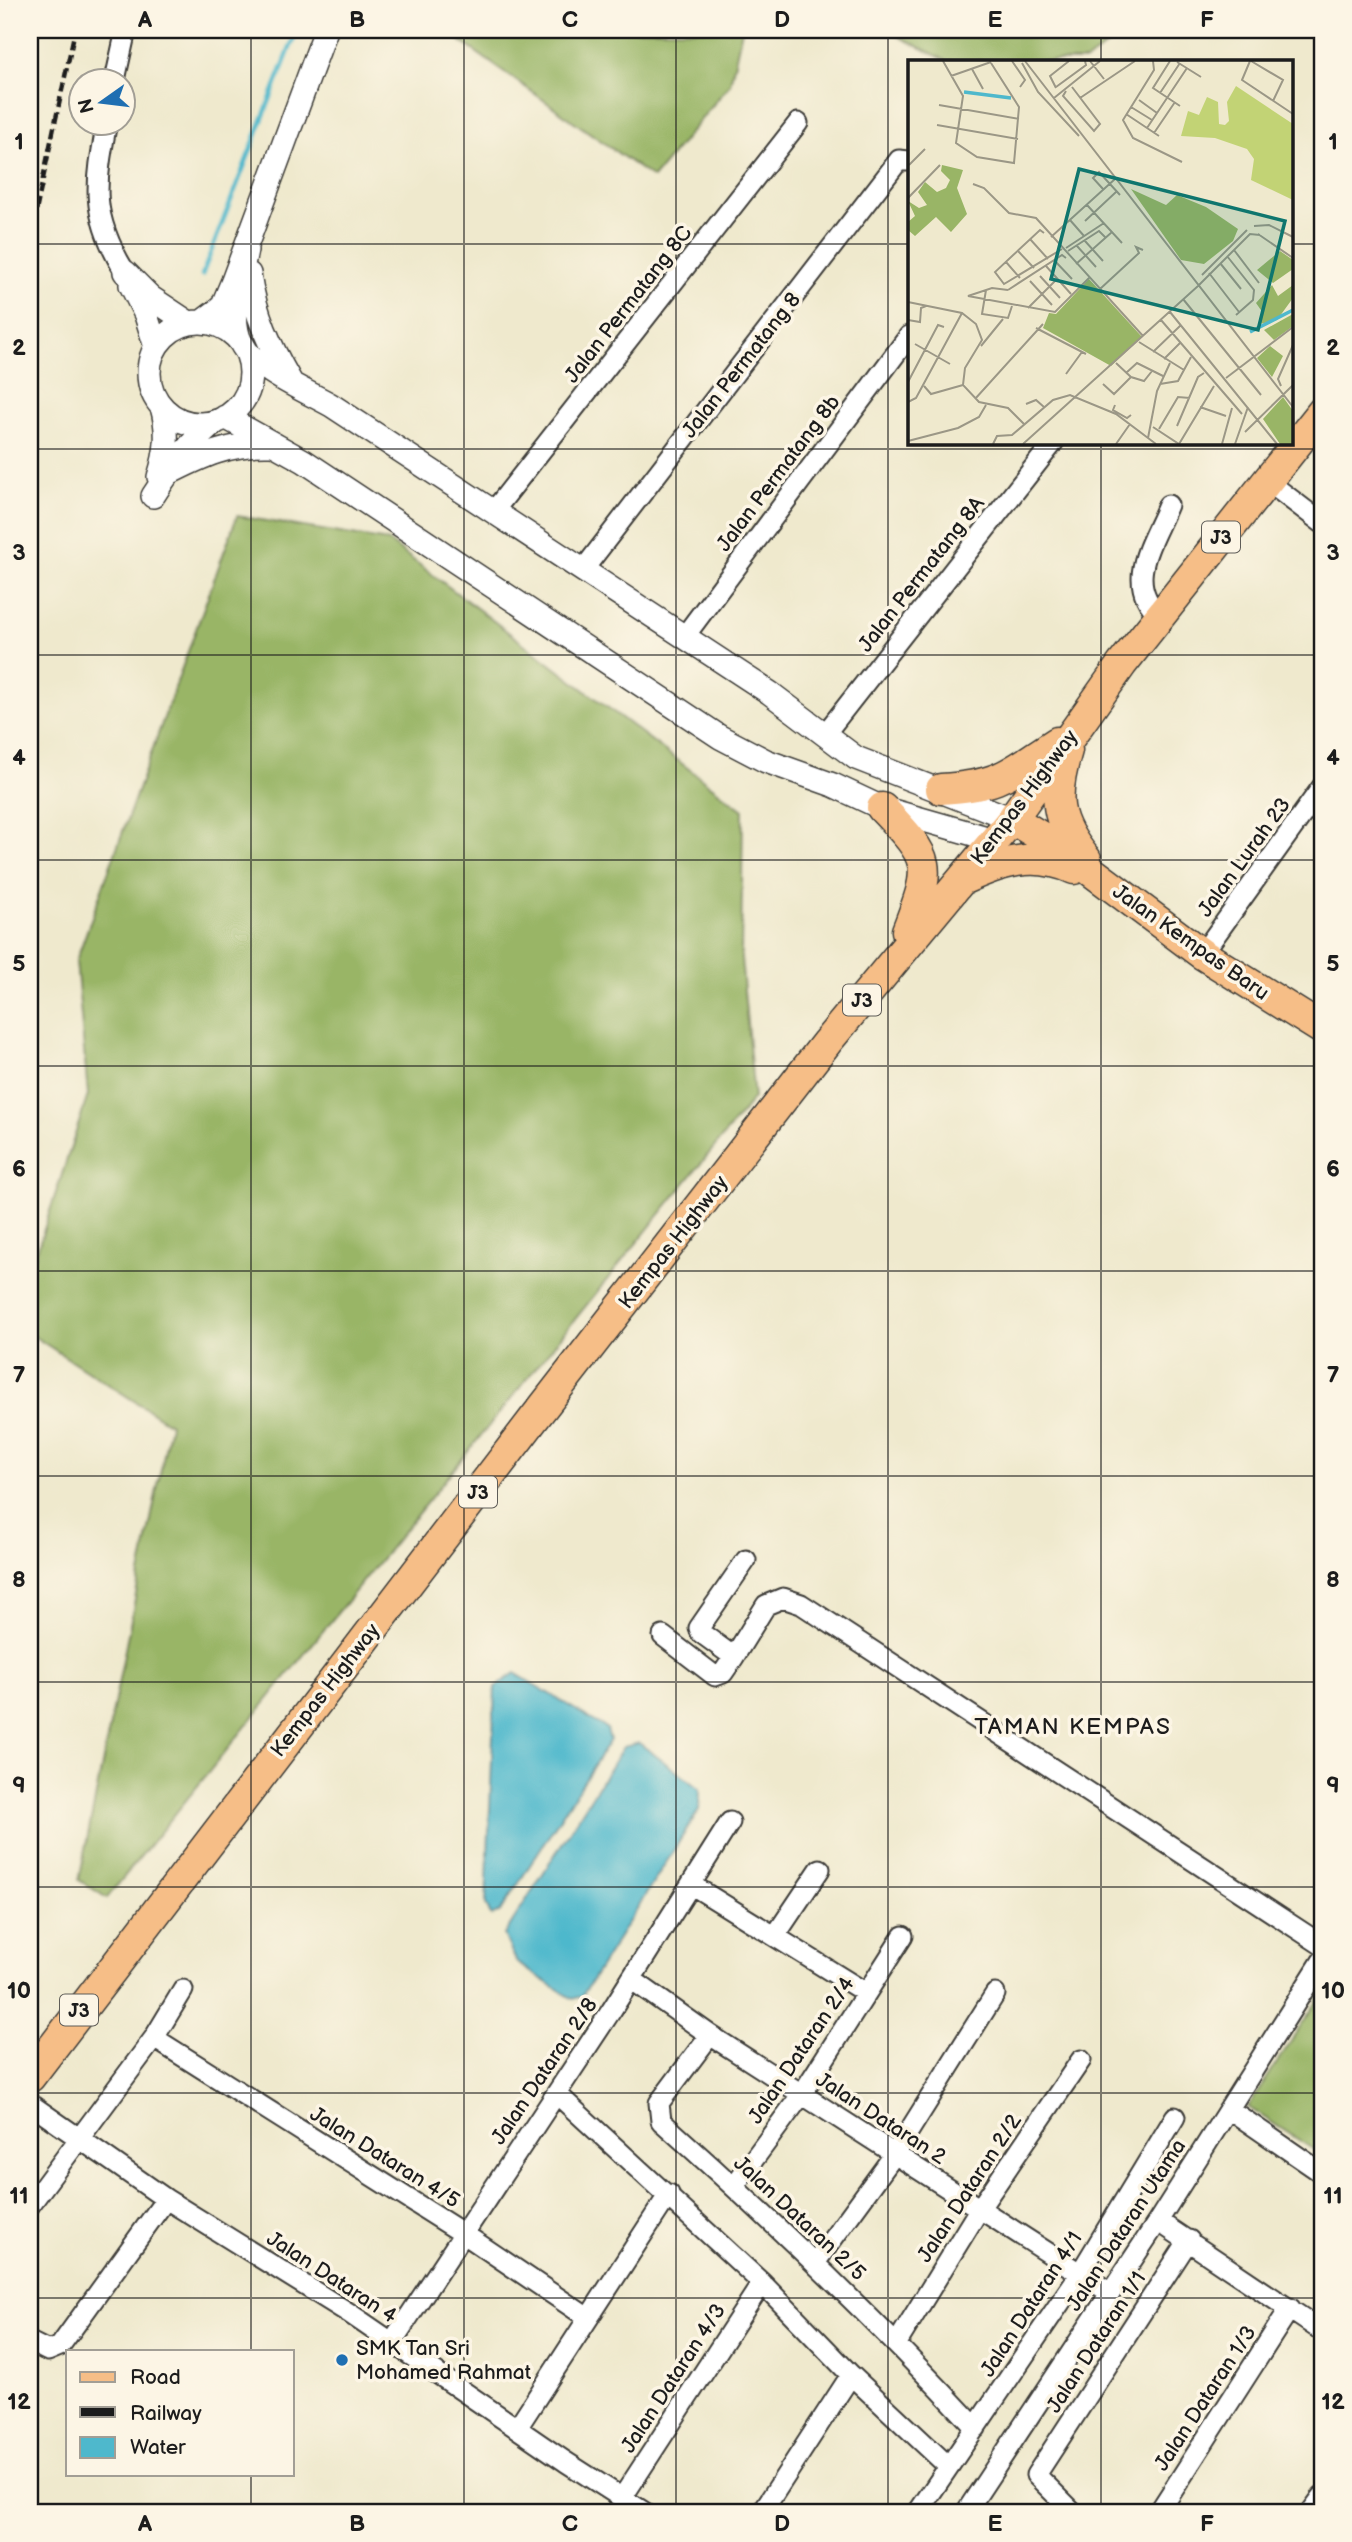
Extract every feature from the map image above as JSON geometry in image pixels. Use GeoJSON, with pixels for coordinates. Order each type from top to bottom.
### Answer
{"type":"FeatureCollection","features":[{"type":"Feature","properties":{"kind":"main road","name":"Kempas Highway"},"geometry":{"type":"LineString","coordinates":[[30,2077],[525,1430],[897,957],[1003,830],[1160,616],[1322,412]]}},
{"type":"Feature","properties":{"kind":"main road"},"geometry":{"type":"LineString","coordinates":[[941,789],[982,786],[1006,778],[1072,733]]}},
{"type":"Feature","properties":{"kind":"main road"},"geometry":{"type":"LineString","coordinates":[[1072,733],[1058,779],[1060,820],[1070,839],[1104,881]]}},
{"type":"Feature","properties":{"kind":"main road"},"geometry":{"type":"LineString","coordinates":[[882,808],[916,844],[925,884],[897,957]]}},
{"type":"Feature","properties":{"kind":"main road","name":"Jalan Kempas Baru"},"geometry":{"type":"LineString","coordinates":[[1003,830],[1063,850],[1202,954],[1322,1029]]}},
{"type":"Feature","properties":{"kind":"main road"},"geometry":{"type":"LineString","coordinates":[[959,881],[989,868],[1029,857],[1054,860],[1104,881]]}},
{"type":"Feature","properties":{"kind":"street"},"geometry":{"type":"LineString","coordinates":[[118,66],[126,30]]}},
{"type":"Feature","properties":{"kind":"street"},"geometry":{"type":"LineString","coordinates":[[246,250],[237,313],[241,343],[249,363],[250,384],[236,409],[198,436],[153,496],[167,451],[167,426],[162,407],[153,393],[149,377],[150,362],[156,347],[166,335],[195,323],[222,307],[246,250],[326,30]]}},
{"type":"Feature","properties":{"kind":"street","name":"Jalan Permatang 8C"},"geometry":{"type":"LineString","coordinates":[[493,512],[798,123]]}},
{"type":"Feature","properties":{"kind":"street"},"geometry":{"type":"LineString","coordinates":[[105,136],[96,195],[104,233],[146,315],[156,347]]}},
{"type":"Feature","properties":{"kind":"street","name":"Jalan Permatang 8"},"geometry":{"type":"LineString","coordinates":[[583,570],[904,161]]}},
{"type":"Feature","properties":{"kind":"street"},"geometry":{"type":"LineString","coordinates":[[246,250],[257,316],[266,340],[291,382]]}},
{"type":"Feature","properties":{"kind":"street"},"geometry":{"type":"LineString","coordinates":[[125,272],[150,297],[195,323],[230,332],[258,363],[770,693],[856,758],[910,781],[941,789],[1003,830]]}},
{"type":"Feature","properties":{"kind":"street","name":"Jalan Permatang 8b"},"geometry":{"type":"LineString","coordinates":[[684,637],[908,337]]}},
{"type":"Feature","properties":{"kind":"street"},"geometry":{"type":"LineString","coordinates":[[162,407],[187,422],[202,424],[221,419],[274,444],[720,737],[766,761],[832,785],[882,808],[1003,830]]}},
{"type":"Feature","properties":{"kind":"street"},"geometry":{"type":"LineString","coordinates":[[167,474],[211,451],[244,444],[274,444]]}},
{"type":"Feature","properties":{"kind":"street","name":"Jalan Permatang 8A"},"geometry":{"type":"LineString","coordinates":[[825,734],[1052,444]]}},
{"type":"Feature","properties":{"kind":"street"},"geometry":{"type":"LineString","coordinates":[[1266,480],[1322,523]]}},
{"type":"Feature","properties":{"kind":"street"},"geometry":{"type":"LineString","coordinates":[[1160,616],[1147,604],[1139,578],[1168,505]]}},
{"type":"Feature","properties":{"kind":"street","name":"Jalan Lurah 23"},"geometry":{"type":"LineString","coordinates":[[1202,954],[1322,787]]}},
{"type":"Feature","properties":{"kind":"street"},"geometry":{"type":"LineString","coordinates":[[734,1657],[701,1633],[699,1628],[746,1560]]}},
{"type":"Feature","properties":{"kind":"street"},"geometry":{"type":"LineString","coordinates":[[663,1636],[715,1676],[723,1673],[766,1605],[783,1598],[800,1604],[1322,1945]]}},
{"type":"Feature","properties":{"kind":"street","name":"Jalan Dataran 2/8"},"geometry":{"type":"LineString","coordinates":[[392,2342],[557,2094],[730,1822]]}},
{"type":"Feature","properties":{"kind":"street"},"geometry":{"type":"LineString","coordinates":[[775,1936],[820,1869]]}},
{"type":"Feature","properties":{"kind":"street"},"geometry":{"type":"LineString","coordinates":[[692,1885],[866,1993]]}},
{"type":"Feature","properties":{"kind":"street","name":"Jalan Dataran 2/4"},"geometry":{"type":"LineString","coordinates":[[734,2186],[802,2094],[903,1936]]}},
{"type":"Feature","properties":{"kind":"street","name":"Jalan Dataran Utama"},"geometry":{"type":"LineString","coordinates":[[972,2510],[1322,1961]]}},
{"type":"Feature","properties":{"kind":"street","name":"Jalan Dataran 2"},"geometry":{"type":"LineString","coordinates":[[631,1979],[710,2035],[1109,2292]]}},
{"type":"Feature","properties":{"kind":"street"},"geometry":{"type":"LineString","coordinates":[[30,2205],[154,2038],[183,1990]]}},
{"type":"Feature","properties":{"kind":"street"},"geometry":{"type":"LineString","coordinates":[[815,2263],[894,2155],[995,1994]]}},
{"type":"Feature","properties":{"kind":"street","name":"Jalan Dataran 2/5"},"geometry":{"type":"LineString","coordinates":[[710,2035],[659,2103],[661,2121],[815,2263],[897,2343],[976,2428]]}},
{"type":"Feature","properties":{"kind":"street","name":"Jalan Dataran 4/5"},"geometry":{"type":"LineString","coordinates":[[154,2038],[464,2234],[588,2318]]}},
{"type":"Feature","properties":{"kind":"street","name":"Jalan Dataran 2/2"},"geometry":{"type":"LineString","coordinates":[[897,2343],[980,2208],[1082,2060]]}},
{"type":"Feature","properties":{"kind":"street"},"geometry":{"type":"LineString","coordinates":[[557,2094],[669,2194],[762,2283],[851,2375],[948,2466]]}},
{"type":"Feature","properties":{"kind":"street","name":"Jalan Dataran 4"},"geometry":{"type":"LineString","coordinates":[[30,2104],[166,2199],[392,2342],[644,2512]]}},
{"type":"Feature","properties":{"kind":"street"},"geometry":{"type":"LineString","coordinates":[[1228,2109],[1322,2173]]}},
{"type":"Feature","properties":{"kind":"street","name":"Jalan Dataran 4/1"},"geometry":{"type":"LineString","coordinates":[[918,2512],[1079,2275],[1175,2117]]}},
{"type":"Feature","properties":{"kind":"street"},"geometry":{"type":"LineString","coordinates":[[517,2428],[669,2194]]}},
{"type":"Feature","properties":{"kind":"street"},"geometry":{"type":"LineString","coordinates":[[30,2342],[48,2351],[60,2346],[166,2199]]}},
{"type":"Feature","properties":{"kind":"street"},"geometry":{"type":"LineString","coordinates":[[1158,2221],[1322,2331]]}},
{"type":"Feature","properties":{"kind":"street","name":"Jalan Dataran 1/1"},"geometry":{"type":"LineString","coordinates":[[1073,2512],[1036,2475],[1189,2240]]}},
{"type":"Feature","properties":{"kind":"street","name":"Jalan Dataran 4/3"},"geometry":{"type":"LineString","coordinates":[[622,2498],[762,2283]]}},
{"type":"Feature","properties":{"kind":"street","name":"Jalan Dataran 1/3"},"geometry":{"type":"LineString","coordinates":[[1159,2512],[1290,2308]]}},
{"type":"Feature","properties":{"kind":"street"},"geometry":{"type":"LineString","coordinates":[[762,2512],[851,2375]]}},
{"type":"Feature","properties":{"kind":"street"},"geometry":{"type":"LineString","coordinates":[[1311,2512],[1322,2497]]}},
{"type":"Feature","properties":{"kind":"green space"},"geometry":{"type":"Polygon","coordinates":[[[445,30],[742,30],[730,84],[653,178],[445,30]]]}},
{"type":"Feature","properties":{"kind":"green space"},"geometry":{"type":"Polygon","coordinates":[[[886,30],[1127,30],[1087,60],[945,60],[886,30]]]}},
{"type":"Feature","properties":{"kind":"green space"},"geometry":{"type":"Polygon","coordinates":[[[237,516],[388,541],[743,810],[741,958],[754,1098],[107,1898],[79,1880],[170,1424],[30,1334],[30,1272],[88,1095],[76,961],[237,516]]]}},
{"type":"Feature","properties":{"kind":"green space"},"geometry":{"type":"Polygon","coordinates":[[[1322,1994],[1322,2155],[1248,2107],[1322,1994]]]}},
{"type":"Feature","properties":{"kind":"water"},"geometry":{"type":"Polygon","coordinates":[[[515,1673],[607,1729],[610,1740],[500,1912],[491,1916],[486,1904],[495,1687],[515,1673]]]}},
{"type":"Feature","properties":{"kind":"water"},"geometry":{"type":"Polygon","coordinates":[[[639,1743],[700,1789],[699,1810],[582,1996],[573,1999],[517,1963],[504,1935],[623,1747],[639,1743]]]}},
{"type":"Feature","properties":{"kind":"waterway"},"geometry":{"type":"LineString","coordinates":[[202,275],[297,30]]}},
{"type":"Feature","properties":{"kind":"railway"},"geometry":{"type":"LineString","coordinates":[[30,239],[75,30]]}},
{"type":"Feature","properties":{"kind":"place","name":"SMK Tan Sri Mohamed Rahmat"},"geometry":{"type":"Point","coordinates":[342,2360]}},
{"type":"Feature","properties":{"kind":"district","name":"TAMAN KEMPAS"},"geometry":{"type":"Point","coordinates":[1073,1726]}}]}
